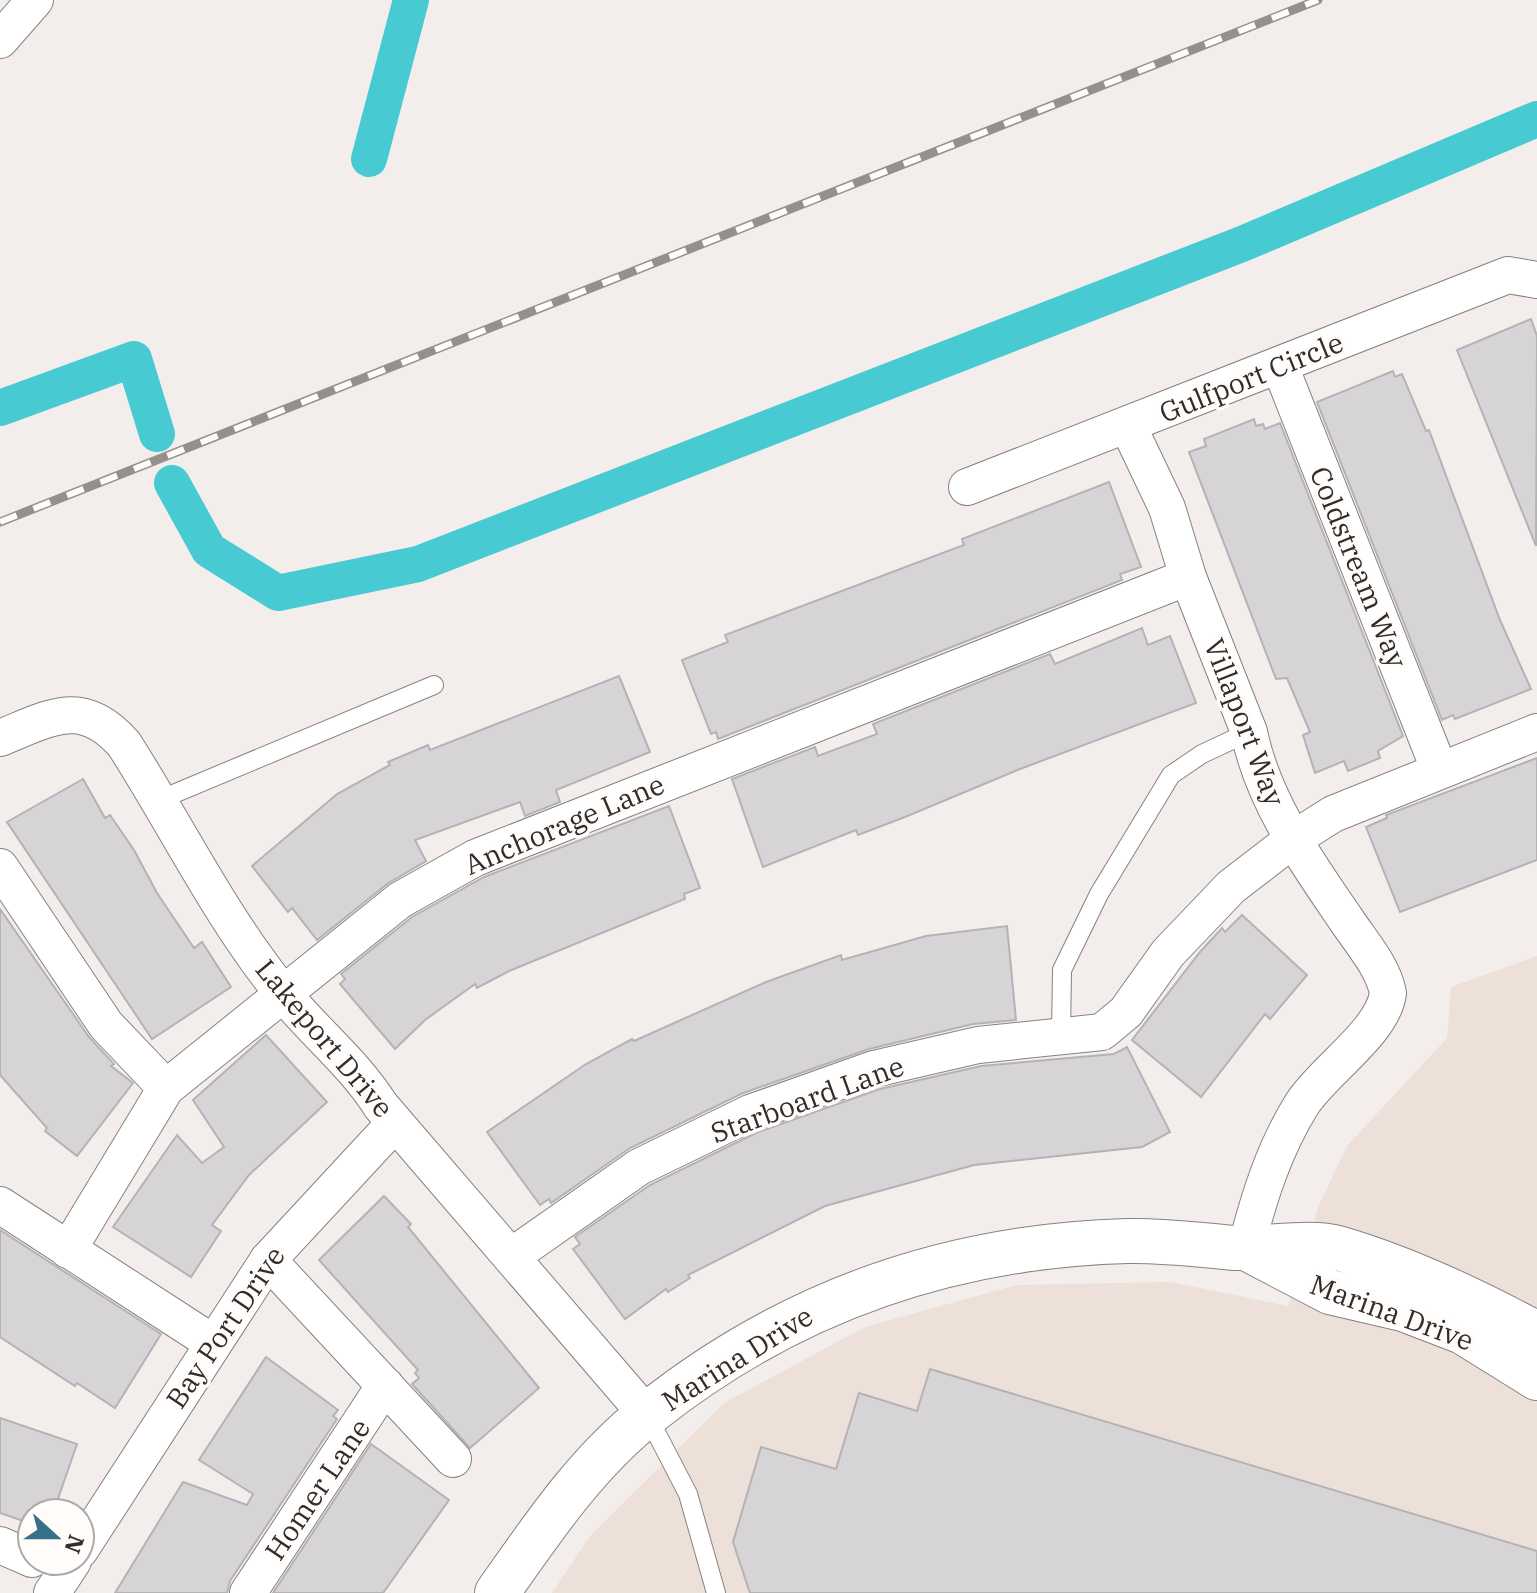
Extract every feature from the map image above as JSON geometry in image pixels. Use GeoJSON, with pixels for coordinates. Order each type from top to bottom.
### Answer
{"type":"FeatureCollection","features":[{"type":"Feature","properties":{"kind":"street"},"geometry":{"type":"LineString","coordinates":[[0,40],[35,0]]}},
{"type":"Feature","properties":{"kind":"street","name":"Gulfport Circle"},"geometry":{"type":"LineString","coordinates":[[967,487],[1508,275],[1537,280]]}},
{"type":"Feature","properties":{"kind":"street","name":"Coldstream Way"},"geometry":{"type":"LineString","coordinates":[[1280,366],[1439,769]]}},
{"type":"Feature","properties":{"kind":"street","name":"Villaport Way"},"geometry":{"type":"LineString","coordinates":[[1128,426],[1167,508],[1188,577],[1249,732],[1254,754],[1292,840],[1386,983],[1387,1002],[1376,1022],[1303,1103],[1272,1160],[1246,1248]]}},
{"type":"Feature","properties":{"kind":"street","name":"Anchorage Lane"},"geometry":{"type":"LineString","coordinates":[[68,1250],[166,1088],[400,900],[475,858],[1188,577]]}},
{"type":"Feature","properties":{"kind":"street","name":"Lakeport Drive"},"geometry":{"type":"LineString","coordinates":[[0,738],[60,714],[75,713],[111,728],[124,744],[243,937],[282,992],[362,1076],[395,1123],[647,1415]]}},
{"type":"Feature","properties":{"kind":"street"},"geometry":{"type":"LineString","coordinates":[[1292,840],[1333,814],[1537,732]]}},
{"type":"Feature","properties":{"kind":"street","name":"Starboard Lane"},"geometry":{"type":"LineString","coordinates":[[512,1256],[639,1167],[750,1113],[874,1069],[978,1045],[1102,1032],[1126,1012],[1168,953],[1231,887],[1292,840]]}},
{"type":"Feature","properties":{"kind":"street"},"geometry":{"type":"LineString","coordinates":[[0,867],[106,1025],[166,1088]]}},
{"type":"Feature","properties":{"kind":"street","name":"Bay Port Drive"},"geometry":{"type":"LineString","coordinates":[[96,1509],[268,1260],[395,1123]]}},
{"type":"Feature","properties":{"kind":"street"},"geometry":{"type":"LineString","coordinates":[[0,1205],[213,1343]]}},
{"type":"Feature","properties":{"kind":"street","name":"Marina Drive"},"geometry":{"type":"LineString","coordinates":[[497,1593],[568,1493],[647,1415],[735,1353],[825,1304],[921,1269],[1014,1249],[1129,1241],[1246,1248],[1334,1246],[1478,1302],[1537,1334]]}},
{"type":"Feature","properties":{"kind":"street","name":"Marina Drive"},"geometry":{"type":"LineString","coordinates":[[1246,1248],[1330,1292],[1403,1309],[1463,1332],[1537,1378]]}},
{"type":"Feature","properties":{"kind":"street","name":"Homer Lane"},"geometry":{"type":"LineString","coordinates":[[268,1260],[453,1459]]}},
{"type":"Feature","properties":{"kind":"street","name":"Homer Lane"},"geometry":{"type":"LineString","coordinates":[[248,1593],[385,1385]]}},
{"type":"Feature","properties":{"kind":"lane"},"geometry":{"type":"LineString","coordinates":[[159,800],[434,685]]}},
{"type":"Feature","properties":{"kind":"lane"},"geometry":{"type":"LineString","coordinates":[[1061,1036],[1062,970],[1099,894],[1171,775],[1202,754],[1249,732]]}},
{"type":"Feature","properties":{"kind":"lane"},"geometry":{"type":"LineString","coordinates":[[647,1415],[688,1494],[716,1593]]}},
{"type":"Feature","properties":{"kind":"shaded area"},"geometry":{"type":"Polygon","coordinates":[[[1537,956],[1537,1593],[552,1593],[590,1536],[724,1403],[865,1327],[1016,1285],[1169,1282],[1288,1306],[1319,1205],[1347,1146],[1447,1038],[1451,987],[1537,956]]]}},
{"type":"Feature","properties":{"kind":"building"},"geometry":{"type":"Polygon","coordinates":[[[1531,319],[1537,336],[1536,546],[1457,350],[1531,319]]]}},
{"type":"Feature","properties":{"kind":"building"},"geometry":{"type":"Polygon","coordinates":[[[1393,371],[1395,377],[1402,374],[1426,431],[1429,430],[1500,620],[1531,689],[1455,719],[1453,715],[1442,720],[1317,402],[1393,371]]]}},
{"type":"Feature","properties":{"kind":"building"},"geometry":{"type":"Polygon","coordinates":[[[1254,419],[1256,426],[1263,424],[1265,429],[1280,423],[1403,736],[1378,751],[1380,758],[1348,771],[1344,761],[1315,773],[1303,735],[1310,732],[1287,678],[1276,679],[1189,452],[1206,446],[1204,439],[1254,419]]]}},
{"type":"Feature","properties":{"kind":"building"},"geometry":{"type":"Polygon","coordinates":[[[1109,482],[1141,567],[1120,574],[1122,580],[718,739],[716,732],[711,734],[682,660],[728,642],[725,635],[964,545],[962,539],[1109,482]]]}},
{"type":"Feature","properties":{"kind":"building"},"geometry":{"type":"Polygon","coordinates":[[[1142,628],[1148,645],[1170,636],[1196,703],[1020,769],[858,835],[856,830],[763,867],[732,779],[815,747],[818,756],[877,734],[873,724],[1050,654],[1055,664],[1142,628]]]}},
{"type":"Feature","properties":{"kind":"building"},"geometry":{"type":"Polygon","coordinates":[[[619,676],[650,752],[556,790],[560,802],[525,816],[520,802],[415,840],[426,861],[387,884],[317,940],[292,908],[288,912],[252,866],[337,794],[390,765],[388,762],[428,745],[430,750],[619,676]]]}},
{"type":"Feature","properties":{"kind":"building"},"geometry":{"type":"Polygon","coordinates":[[[1537,758],[1537,860],[1400,912],[1366,827],[1387,818],[1386,815],[1537,758]]]}},
{"type":"Feature","properties":{"kind":"building"},"geometry":{"type":"Polygon","coordinates":[[[83,779],[105,818],[110,815],[134,850],[157,893],[194,948],[202,942],[231,987],[152,1039],[7,822],[83,779]]]}},
{"type":"Feature","properties":{"kind":"building"},"geometry":{"type":"Polygon","coordinates":[[[669,806],[700,888],[684,894],[685,899],[509,971],[477,988],[475,984],[425,1020],[395,1049],[340,984],[345,979],[341,974],[412,917],[484,877],[669,806]]]}},
{"type":"Feature","properties":{"kind":"building"},"geometry":{"type":"Polygon","coordinates":[[[0,909],[89,1037],[114,1064],[111,1066],[133,1083],[77,1156],[45,1131],[47,1128],[0,1075],[0,909]]]}},
{"type":"Feature","properties":{"kind":"building"},"geometry":{"type":"Polygon","coordinates":[[[1242,915],[1307,975],[1270,1019],[1265,1014],[1201,1097],[1132,1040],[1200,952],[1222,928],[1225,932],[1242,915]]]}},
{"type":"Feature","properties":{"kind":"building"},"geometry":{"type":"Polygon","coordinates":[[[1007,926],[1016,1020],[973,1024],[869,1049],[743,1093],[630,1148],[551,1203],[549,1199],[540,1205],[487,1132],[586,1064],[632,1039],[634,1041],[766,982],[841,955],[842,960],[926,936],[1007,926]]]}},
{"type":"Feature","properties":{"kind":"building"},"geometry":{"type":"Polygon","coordinates":[[[266,1035],[327,1102],[249,1175],[212,1225],[221,1231],[191,1277],[113,1227],[177,1135],[202,1163],[224,1147],[193,1100],[266,1035]]]}},
{"type":"Feature","properties":{"kind":"building"},"geometry":{"type":"Polygon","coordinates":[[[1127,1047],[1170,1132],[1142,1147],[974,1165],[825,1206],[688,1275],[690,1278],[668,1292],[666,1289],[625,1319],[573,1249],[580,1244],[575,1237],[650,1185],[758,1132],[880,1089],[981,1066],[1114,1054],[1127,1047]]]}},
{"type":"Feature","properties":{"kind":"building"},"geometry":{"type":"Polygon","coordinates":[[[384,1196],[411,1224],[408,1227],[539,1388],[470,1448],[412,1384],[419,1378],[415,1373],[418,1370],[319,1260],[384,1196]]]}},
{"type":"Feature","properties":{"kind":"building"},"geometry":{"type":"Polygon","coordinates":[[[0,1230],[161,1334],[115,1408],[0,1337],[0,1230]]]}},
{"type":"Feature","properties":{"kind":"building"},"geometry":{"type":"Polygon","coordinates":[[[266,1357],[338,1410],[333,1416],[337,1419],[230,1581],[227,1593],[115,1593],[183,1482],[247,1505],[253,1494],[199,1460],[266,1357]]]}},
{"type":"Feature","properties":{"kind":"building"},"geometry":{"type":"Polygon","coordinates":[[[930,1369],[1537,1551],[1537,1593],[750,1593],[733,1542],[761,1447],[836,1469],[859,1393],[917,1411],[930,1369]]]}},
{"type":"Feature","properties":{"kind":"building"},"geometry":{"type":"Polygon","coordinates":[[[0,1418],[77,1444],[59,1497],[16,1497],[16,1518],[0,1513],[0,1418]]]}},
{"type":"Feature","properties":{"kind":"building"},"geometry":{"type":"Polygon","coordinates":[[[371,1444],[449,1500],[383,1593],[273,1593],[371,1444]]]}},
{"type":"Feature","properties":{"kind":"waterway"},"geometry":{"type":"LineString","coordinates":[[369,159],[411,0]]}},
{"type":"Feature","properties":{"kind":"waterway"},"geometry":{"type":"LineString","coordinates":[[172,483],[209,550],[278,593],[418,564],[1242,244],[1537,119]]}},
{"type":"Feature","properties":{"kind":"waterway"},"geometry":{"type":"LineString","coordinates":[[0,408],[134,359],[157,434]]}},
{"type":"Feature","properties":{"kind":"railway"},"geometry":{"type":"LineString","coordinates":[[0,522],[1318,0]]}}]}
